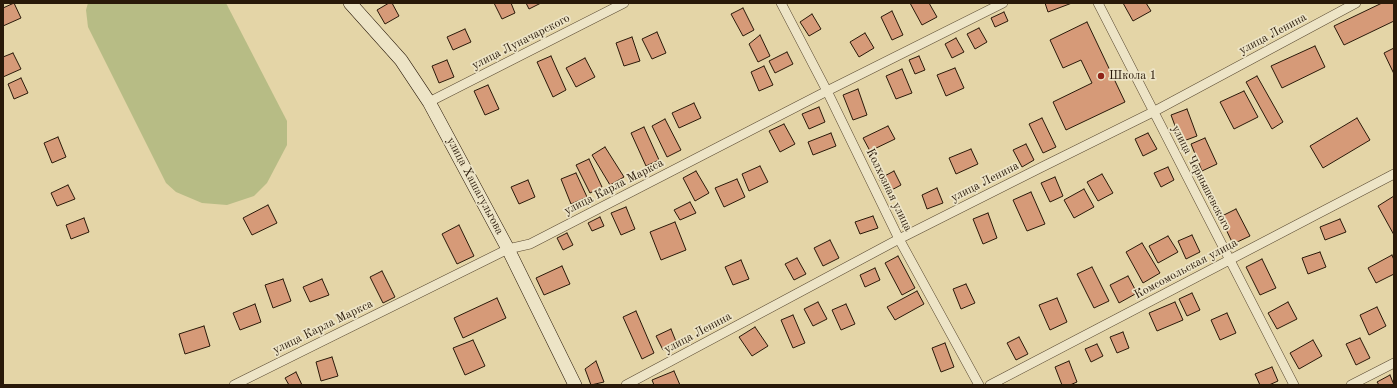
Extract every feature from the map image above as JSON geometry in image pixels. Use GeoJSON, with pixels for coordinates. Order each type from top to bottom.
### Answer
{"type":"FeatureCollection","features":[{"type":"Feature","properties":{"kind":"main road","name":"улица Хашагульгова"},"geometry":{"type":"LineString","coordinates":[[350,3],[401,60],[429,102],[508,249],[575,385]]}},
{"type":"Feature","properties":{"kind":"street","name":"улица Луначарского"},"geometry":{"type":"LineString","coordinates":[[429,102],[624,3]]}},
{"type":"Feature","properties":{"kind":"street","name":"Колхозная улица"},"geometry":{"type":"LineString","coordinates":[[781,3],[899,239],[979,385]]}},
{"type":"Feature","properties":{"kind":"street","name":"улица Карла Маркса"},"geometry":{"type":"LineString","coordinates":[[234,385],[508,249],[530,244],[826,91],[1003,3]]}},
{"type":"Feature","properties":{"kind":"street","name":"улица Чернышевского"},"geometry":{"type":"LineString","coordinates":[[1098,3],[1294,385]]}},
{"type":"Feature","properties":{"kind":"street","name":"улица Ленина"},"geometry":{"type":"LineString","coordinates":[[626,385],[899,239],[1154,112],[1356,3]]}},
{"type":"Feature","properties":{"kind":"street","name":"Комсомольская улица"},"geometry":{"type":"LineString","coordinates":[[990,385],[1394,174]]}},
{"type":"Feature","properties":{"kind":"street"},"geometry":{"type":"LineString","coordinates":[[1352,385],[1394,363]]}},
{"type":"Feature","properties":{"kind":"green space"},"geometry":{"type":"Polygon","coordinates":[[[88,3],[226,3],[287,121],[287,145],[267,183],[254,196],[227,205],[202,203],[176,192],[166,183],[88,27],[86,10],[88,3]]]}},
{"type":"Feature","properties":{"kind":"building"},"geometry":{"type":"Polygon","coordinates":[[[14,3],[21,18],[3,26],[3,8],[14,3]]]}},
{"type":"Feature","properties":{"kind":"building"},"geometry":{"type":"Polygon","coordinates":[[[389,3],[392,3],[399,16],[385,24],[377,10],[389,3]]]}},
{"type":"Feature","properties":{"kind":"building"},"geometry":{"type":"Polygon","coordinates":[[[494,3],[511,3],[515,13],[502,19],[494,3]]]}},
{"type":"Feature","properties":{"kind":"building"},"geometry":{"type":"Polygon","coordinates":[[[526,3],[541,3],[529,9],[526,3]]]}},
{"type":"Feature","properties":{"kind":"building"},"geometry":{"type":"Polygon","coordinates":[[[910,3],[929,3],[937,17],[922,25],[910,3]]]}},
{"type":"Feature","properties":{"kind":"building"},"geometry":{"type":"Polygon","coordinates":[[[1045,3],[1072,3],[1048,12],[1045,3]]]}},
{"type":"Feature","properties":{"kind":"building"},"geometry":{"type":"Polygon","coordinates":[[[1123,3],[1146,3],[1151,11],[1133,21],[1123,3]]]}},
{"type":"Feature","properties":{"kind":"building"},"geometry":{"type":"Polygon","coordinates":[[[1382,3],[1394,3],[1394,21],[1344,45],[1334,26],[1382,3]]]}},
{"type":"Feature","properties":{"kind":"building"},"geometry":{"type":"Polygon","coordinates":[[[743,8],[754,30],[743,36],[731,14],[743,8]]]}},
{"type":"Feature","properties":{"kind":"building"},"geometry":{"type":"Polygon","coordinates":[[[892,11],[903,35],[892,40],[881,17],[892,11]]]}},
{"type":"Feature","properties":{"kind":"building"},"geometry":{"type":"Polygon","coordinates":[[[1004,12],[1008,21],[995,27],[991,18],[1004,12]]]}},
{"type":"Feature","properties":{"kind":"building"},"geometry":{"type":"Polygon","coordinates":[[[812,14],[821,29],[809,36],[800,22],[812,14]]]}},
{"type":"Feature","properties":{"kind":"building","name":"Школа 1"},"geometry":{"type":"Polygon","coordinates":[[[1087,22],[1125,102],[1066,130],[1053,102],[1092,83],[1081,60],[1063,68],[1050,40],[1087,22]]]}},
{"type":"Feature","properties":{"kind":"building"},"geometry":{"type":"Polygon","coordinates":[[[979,28],[987,42],[975,49],[967,34],[979,28]]]}},
{"type":"Feature","properties":{"kind":"building"},"geometry":{"type":"Polygon","coordinates":[[[465,29],[471,42],[453,50],[447,37],[465,29]]]}},
{"type":"Feature","properties":{"kind":"building"},"geometry":{"type":"Polygon","coordinates":[[[657,32],[666,53],[652,59],[642,39],[657,32]]]}},
{"type":"Feature","properties":{"kind":"building"},"geometry":{"type":"Polygon","coordinates":[[[865,33],[874,48],[859,57],[850,42],[865,33]]]}},
{"type":"Feature","properties":{"kind":"building"},"geometry":{"type":"Polygon","coordinates":[[[760,35],[770,56],[758,62],[749,44],[760,35]]]}},
{"type":"Feature","properties":{"kind":"building"},"geometry":{"type":"Polygon","coordinates":[[[632,37],[640,61],[624,66],[616,43],[632,37]]]}},
{"type":"Feature","properties":{"kind":"building"},"geometry":{"type":"Polygon","coordinates":[[[956,38],[964,52],[952,58],[945,44],[956,38]]]}},
{"type":"Feature","properties":{"kind":"building"},"geometry":{"type":"Polygon","coordinates":[[[1315,46],[1325,67],[1282,88],[1271,66],[1315,46]]]}},
{"type":"Feature","properties":{"kind":"building"},"geometry":{"type":"Polygon","coordinates":[[[1394,48],[1394,74],[1384,53],[1394,48]]]}},
{"type":"Feature","properties":{"kind":"building"},"geometry":{"type":"Polygon","coordinates":[[[787,52],[793,64],[775,73],[769,61],[787,52]]]}},
{"type":"Feature","properties":{"kind":"building"},"geometry":{"type":"Polygon","coordinates":[[[13,53],[21,69],[3,77],[3,57],[13,53]]]}},
{"type":"Feature","properties":{"kind":"building"},"geometry":{"type":"Polygon","coordinates":[[[551,56],[566,90],[553,97],[537,62],[551,56]]]}},
{"type":"Feature","properties":{"kind":"building"},"geometry":{"type":"Polygon","coordinates":[[[919,56],[925,70],[915,74],[909,60],[919,56]]]}},
{"type":"Feature","properties":{"kind":"building"},"geometry":{"type":"Polygon","coordinates":[[[585,58],[595,77],[576,87],[566,68],[585,58]]]}},
{"type":"Feature","properties":{"kind":"building"},"geometry":{"type":"Polygon","coordinates":[[[447,60],[454,77],[439,83],[432,66],[447,60]]]}},
{"type":"Feature","properties":{"kind":"building"},"geometry":{"type":"Polygon","coordinates":[[[764,66],[773,85],[759,91],[751,72],[764,66]]]}},
{"type":"Feature","properties":{"kind":"building"},"geometry":{"type":"Polygon","coordinates":[[[955,68],[964,88],[946,96],[937,75],[955,68]]]}},
{"type":"Feature","properties":{"kind":"building"},"geometry":{"type":"Polygon","coordinates":[[[902,69],[912,93],[896,99],[886,76],[902,69]]]}},
{"type":"Feature","properties":{"kind":"building"},"geometry":{"type":"Polygon","coordinates":[[[1257,76],[1283,122],[1272,129],[1246,82],[1257,76]]]}},
{"type":"Feature","properties":{"kind":"building"},"geometry":{"type":"Polygon","coordinates":[[[21,78],[28,93],[14,99],[8,84],[21,78]]]}},
{"type":"Feature","properties":{"kind":"building"},"geometry":{"type":"Polygon","coordinates":[[[488,85],[499,109],[485,115],[474,91],[488,85]]]}},
{"type":"Feature","properties":{"kind":"building"},"geometry":{"type":"Polygon","coordinates":[[[858,89],[867,115],[853,120],[843,95],[858,89]]]}},
{"type":"Feature","properties":{"kind":"building"},"geometry":{"type":"Polygon","coordinates":[[[1244,91],[1258,117],[1234,129],[1220,102],[1244,91]]]}},
{"type":"Feature","properties":{"kind":"building"},"geometry":{"type":"Polygon","coordinates":[[[694,103],[701,118],[679,128],[672,113],[694,103]]]}},
{"type":"Feature","properties":{"kind":"building"},"geometry":{"type":"Polygon","coordinates":[[[819,107],[825,122],[809,129],[802,114],[819,107]]]}},
{"type":"Feature","properties":{"kind":"building"},"geometry":{"type":"Polygon","coordinates":[[[1187,109],[1197,136],[1181,142],[1171,115],[1187,109]]]}},
{"type":"Feature","properties":{"kind":"building"},"geometry":{"type":"Polygon","coordinates":[[[1042,118],[1056,147],[1043,153],[1029,124],[1042,118]]]}},
{"type":"Feature","properties":{"kind":"building"},"geometry":{"type":"Polygon","coordinates":[[[1357,118],[1370,140],[1323,168],[1310,146],[1357,118]]]}},
{"type":"Feature","properties":{"kind":"building"},"geometry":{"type":"Polygon","coordinates":[[[665,119],[681,150],[667,157],[652,126],[665,119]]]}},
{"type":"Feature","properties":{"kind":"building"},"geometry":{"type":"Polygon","coordinates":[[[784,124],[795,144],[780,152],[769,131],[784,124]]]}},
{"type":"Feature","properties":{"kind":"building"},"geometry":{"type":"Polygon","coordinates":[[[888,126],[895,139],[870,151],[863,138],[888,126]]]}},
{"type":"Feature","properties":{"kind":"building"},"geometry":{"type":"Polygon","coordinates":[[[644,127],[659,160],[646,166],[631,133],[644,127]]]}},
{"type":"Feature","properties":{"kind":"building"},"geometry":{"type":"Polygon","coordinates":[[[831,133],[836,146],[813,155],[808,142],[831,133]]]}},
{"type":"Feature","properties":{"kind":"building"},"geometry":{"type":"Polygon","coordinates":[[[1148,133],[1157,149],[1143,156],[1135,139],[1148,133]]]}},
{"type":"Feature","properties":{"kind":"building"},"geometry":{"type":"Polygon","coordinates":[[[58,137],[66,157],[52,163],[44,143],[58,137]]]}},
{"type":"Feature","properties":{"kind":"building"},"geometry":{"type":"Polygon","coordinates":[[[1205,138],[1217,164],[1202,171],[1191,144],[1205,138]]]}},
{"type":"Feature","properties":{"kind":"building"},"geometry":{"type":"Polygon","coordinates":[[[1026,144],[1034,160],[1022,167],[1013,150],[1026,144]]]}},
{"type":"Feature","properties":{"kind":"building"},"geometry":{"type":"Polygon","coordinates":[[[605,147],[624,177],[610,185],[592,155],[605,147]]]}},
{"type":"Feature","properties":{"kind":"building"},"geometry":{"type":"Polygon","coordinates":[[[971,149],[978,164],[956,174],[949,158],[971,149]]]}},
{"type":"Feature","properties":{"kind":"building"},"geometry":{"type":"Polygon","coordinates":[[[589,159],[602,187],[590,193],[576,165],[589,159]]]}},
{"type":"Feature","properties":{"kind":"building"},"geometry":{"type":"Polygon","coordinates":[[[760,166],[768,182],[749,191],[742,174],[760,166]]]}},
{"type":"Feature","properties":{"kind":"building"},"geometry":{"type":"Polygon","coordinates":[[[1168,167],[1174,180],[1161,187],[1154,173],[1168,167]]]}},
{"type":"Feature","properties":{"kind":"building"},"geometry":{"type":"Polygon","coordinates":[[[696,171],[709,193],[695,201],[683,178],[696,171]]]}},
{"type":"Feature","properties":{"kind":"building"},"geometry":{"type":"Polygon","coordinates":[[[894,171],[901,185],[886,193],[879,179],[894,171]]]}},
{"type":"Feature","properties":{"kind":"building"},"geometry":{"type":"Polygon","coordinates":[[[576,173],[587,197],[571,204],[561,179],[576,173]]]}},
{"type":"Feature","properties":{"kind":"building"},"geometry":{"type":"Polygon","coordinates":[[[1102,174],[1113,193],[1098,201],[1087,182],[1102,174]]]}},
{"type":"Feature","properties":{"kind":"building"},"geometry":{"type":"Polygon","coordinates":[[[1055,177],[1063,196],[1050,202],[1041,183],[1055,177]]]}},
{"type":"Feature","properties":{"kind":"building"},"geometry":{"type":"Polygon","coordinates":[[[737,179],[745,197],[724,207],[715,188],[737,179]]]}},
{"type":"Feature","properties":{"kind":"building"},"geometry":{"type":"Polygon","coordinates":[[[528,180],[535,197],[519,204],[511,187],[528,180]]]}},
{"type":"Feature","properties":{"kind":"building"},"geometry":{"type":"Polygon","coordinates":[[[68,185],[75,199],[57,206],[51,193],[68,185]]]}},
{"type":"Feature","properties":{"kind":"building"},"geometry":{"type":"Polygon","coordinates":[[[937,188],[943,203],[927,209],[922,195],[937,188]]]}},
{"type":"Feature","properties":{"kind":"building"},"geometry":{"type":"Polygon","coordinates":[[[1084,189],[1094,207],[1074,218],[1064,200],[1084,189]]]}},
{"type":"Feature","properties":{"kind":"building"},"geometry":{"type":"Polygon","coordinates":[[[1031,192],[1045,224],[1027,231],[1013,200],[1031,192]]]}},
{"type":"Feature","properties":{"kind":"building"},"geometry":{"type":"Polygon","coordinates":[[[1394,196],[1394,235],[1378,206],[1394,196]]]}},
{"type":"Feature","properties":{"kind":"building"},"geometry":{"type":"Polygon","coordinates":[[[690,202],[696,213],[680,220],[674,210],[690,202]]]}},
{"type":"Feature","properties":{"kind":"building"},"geometry":{"type":"Polygon","coordinates":[[[268,205],[277,223],[252,235],[243,218],[268,205]]]}},
{"type":"Feature","properties":{"kind":"building"},"geometry":{"type":"Polygon","coordinates":[[[626,207],[635,229],[621,235],[611,213],[626,207]]]}},
{"type":"Feature","properties":{"kind":"building"},"geometry":{"type":"Polygon","coordinates":[[[1236,209],[1250,236],[1233,244],[1220,217],[1236,209]]]}},
{"type":"Feature","properties":{"kind":"building"},"geometry":{"type":"Polygon","coordinates":[[[988,213],[997,238],[983,244],[973,219],[988,213]]]}},
{"type":"Feature","properties":{"kind":"building"},"geometry":{"type":"Polygon","coordinates":[[[873,216],[878,228],[860,234],[855,222],[873,216]]]}},
{"type":"Feature","properties":{"kind":"building"},"geometry":{"type":"Polygon","coordinates":[[[600,217],[604,226],[592,231],[588,223],[600,217]]]}},
{"type":"Feature","properties":{"kind":"building"},"geometry":{"type":"Polygon","coordinates":[[[84,218],[89,232],[71,239],[66,225],[84,218]]]}},
{"type":"Feature","properties":{"kind":"building"},"geometry":{"type":"Polygon","coordinates":[[[1340,219],[1346,232],[1325,240],[1320,227],[1340,219]]]}},
{"type":"Feature","properties":{"kind":"building"},"geometry":{"type":"Polygon","coordinates":[[[675,222],[686,250],[661,260],[650,232],[675,222]]]}},
{"type":"Feature","properties":{"kind":"building"},"geometry":{"type":"Polygon","coordinates":[[[459,225],[474,256],[457,264],[442,234],[459,225]]]}},
{"type":"Feature","properties":{"kind":"building"},"geometry":{"type":"Polygon","coordinates":[[[567,233],[573,245],[563,250],[557,238],[567,233]]]}},
{"type":"Feature","properties":{"kind":"building"},"geometry":{"type":"Polygon","coordinates":[[[1192,235],[1200,252],[1186,259],[1178,241],[1192,235]]]}},
{"type":"Feature","properties":{"kind":"building"},"geometry":{"type":"Polygon","coordinates":[[[1168,236],[1178,252],[1158,263],[1149,246],[1168,236]]]}},
{"type":"Feature","properties":{"kind":"building"},"geometry":{"type":"Polygon","coordinates":[[[830,240],[839,258],[823,266],[814,248],[830,240]]]}},
{"type":"Feature","properties":{"kind":"building"},"geometry":{"type":"Polygon","coordinates":[[[1142,243],[1160,273],[1143,283],[1126,252],[1142,243]]]}},
{"type":"Feature","properties":{"kind":"building"},"geometry":{"type":"Polygon","coordinates":[[[1320,252],[1326,267],[1308,274],[1302,258],[1320,252]]]}},
{"type":"Feature","properties":{"kind":"building"},"geometry":{"type":"Polygon","coordinates":[[[1392,255],[1394,260],[1394,274],[1376,283],[1368,268],[1392,255]]]}},
{"type":"Feature","properties":{"kind":"building"},"geometry":{"type":"Polygon","coordinates":[[[898,256],[915,288],[902,295],[885,263],[898,256]]]}},
{"type":"Feature","properties":{"kind":"building"},"geometry":{"type":"Polygon","coordinates":[[[797,258],[806,274],[794,280],[785,264],[797,258]]]}},
{"type":"Feature","properties":{"kind":"building"},"geometry":{"type":"Polygon","coordinates":[[[1262,259],[1276,288],[1260,295],[1246,267],[1262,259]]]}},
{"type":"Feature","properties":{"kind":"building"},"geometry":{"type":"Polygon","coordinates":[[[741,260],[749,279],[733,285],[725,267],[741,260]]]}},
{"type":"Feature","properties":{"kind":"building"},"geometry":{"type":"Polygon","coordinates":[[[562,266],[570,284],[544,295],[536,278],[562,266]]]}},
{"type":"Feature","properties":{"kind":"building"},"geometry":{"type":"Polygon","coordinates":[[[1092,267],[1109,301],[1094,308],[1077,274],[1092,267]]]}},
{"type":"Feature","properties":{"kind":"building"},"geometry":{"type":"Polygon","coordinates":[[[875,268],[880,280],[865,287],[860,275],[875,268]]]}},
{"type":"Feature","properties":{"kind":"building"},"geometry":{"type":"Polygon","coordinates":[[[382,271],[395,297],[383,303],[370,277],[382,271]]]}},
{"type":"Feature","properties":{"kind":"building"},"geometry":{"type":"Polygon","coordinates":[[[1128,276],[1137,293],[1119,303],[1110,285],[1128,276]]]}},
{"type":"Feature","properties":{"kind":"building"},"geometry":{"type":"Polygon","coordinates":[[[283,279],[291,301],[273,308],[265,285],[283,279]]]}},
{"type":"Feature","properties":{"kind":"building"},"geometry":{"type":"Polygon","coordinates":[[[322,279],[329,295],[310,302],[303,287],[322,279]]]}},
{"type":"Feature","properties":{"kind":"building"},"geometry":{"type":"Polygon","coordinates":[[[966,284],[975,303],[961,309],[953,289],[966,284]]]}},
{"type":"Feature","properties":{"kind":"building"},"geometry":{"type":"Polygon","coordinates":[[[917,291],[924,304],[895,320],[887,307],[917,291]]]}},
{"type":"Feature","properties":{"kind":"building"},"geometry":{"type":"Polygon","coordinates":[[[1192,293],[1200,310],[1187,316],[1179,299],[1192,293]]]}},
{"type":"Feature","properties":{"kind":"building"},"geometry":{"type":"Polygon","coordinates":[[[497,298],[506,318],[463,338],[454,318],[497,298]]]}},
{"type":"Feature","properties":{"kind":"building"},"geometry":{"type":"Polygon","coordinates":[[[1057,298],[1067,322],[1050,330],[1039,305],[1057,298]]]}},
{"type":"Feature","properties":{"kind":"building"},"geometry":{"type":"Polygon","coordinates":[[[818,302],[827,319],[813,326],[804,309],[818,302]]]}},
{"type":"Feature","properties":{"kind":"building"},"geometry":{"type":"Polygon","coordinates":[[[1175,302],[1183,320],[1157,331],[1149,313],[1175,302]]]}},
{"type":"Feature","properties":{"kind":"building"},"geometry":{"type":"Polygon","coordinates":[[[1288,302],[1297,319],[1277,329],[1268,313],[1288,302]]]}},
{"type":"Feature","properties":{"kind":"building"},"geometry":{"type":"Polygon","coordinates":[[[255,304],[261,322],[240,330],[233,313],[255,304]]]}},
{"type":"Feature","properties":{"kind":"building"},"geometry":{"type":"Polygon","coordinates":[[[846,304],[855,324],[841,330],[832,310],[846,304]]]}},
{"type":"Feature","properties":{"kind":"building"},"geometry":{"type":"Polygon","coordinates":[[[1377,307],[1386,326],[1369,335],[1360,315],[1377,307]]]}},
{"type":"Feature","properties":{"kind":"building"},"geometry":{"type":"Polygon","coordinates":[[[636,311],[654,353],[642,359],[623,317],[636,311]]]}},
{"type":"Feature","properties":{"kind":"building"},"geometry":{"type":"Polygon","coordinates":[[[1227,313],[1236,333],[1220,340],[1211,320],[1227,313]]]}},
{"type":"Feature","properties":{"kind":"building"},"geometry":{"type":"Polygon","coordinates":[[[793,315],[805,343],[793,348],[781,320],[793,315]]]}},
{"type":"Feature","properties":{"kind":"building"},"geometry":{"type":"Polygon","coordinates":[[[204,326],[210,346],[185,354],[179,334],[204,326]]]}},
{"type":"Feature","properties":{"kind":"building"},"geometry":{"type":"Polygon","coordinates":[[[755,327],[768,346],[752,356],[739,337],[755,327]]]}},
{"type":"Feature","properties":{"kind":"building"},"geometry":{"type":"Polygon","coordinates":[[[671,329],[677,344],[663,350],[656,336],[671,329]]]}},
{"type":"Feature","properties":{"kind":"building"},"geometry":{"type":"Polygon","coordinates":[[[1123,332],[1129,348],[1117,353],[1110,337],[1123,332]]]}},
{"type":"Feature","properties":{"kind":"building"},"geometry":{"type":"Polygon","coordinates":[[[1019,337],[1028,354],[1016,360],[1007,343],[1019,337]]]}},
{"type":"Feature","properties":{"kind":"building"},"geometry":{"type":"Polygon","coordinates":[[[1360,338],[1370,358],[1356,365],[1346,344],[1360,338]]]}},
{"type":"Feature","properties":{"kind":"building"},"geometry":{"type":"Polygon","coordinates":[[[473,340],[485,366],[465,375],[453,348],[473,340]]]}},
{"type":"Feature","properties":{"kind":"building"},"geometry":{"type":"Polygon","coordinates":[[[1313,340],[1322,356],[1299,369],[1290,353],[1313,340]]]}},
{"type":"Feature","properties":{"kind":"building"},"geometry":{"type":"Polygon","coordinates":[[[945,343],[954,367],[941,372],[932,348],[945,343]]]}},
{"type":"Feature","properties":{"kind":"building"},"geometry":{"type":"Polygon","coordinates":[[[1097,344],[1103,356],[1091,362],[1085,349],[1097,344]]]}},
{"type":"Feature","properties":{"kind":"building"},"geometry":{"type":"Polygon","coordinates":[[[332,357],[338,376],[321,381],[316,362],[332,357]]]}},
{"type":"Feature","properties":{"kind":"building"},"geometry":{"type":"Polygon","coordinates":[[[596,361],[604,382],[591,385],[585,369],[596,361]]]}},
{"type":"Feature","properties":{"kind":"building"},"geometry":{"type":"Polygon","coordinates":[[[1069,361],[1077,382],[1070,385],[1062,385],[1055,367],[1069,361]]]}},
{"type":"Feature","properties":{"kind":"building"},"geometry":{"type":"Polygon","coordinates":[[[1272,367],[1278,381],[1269,385],[1260,385],[1255,374],[1272,367]]]}},
{"type":"Feature","properties":{"kind":"building"},"geometry":{"type":"Polygon","coordinates":[[[674,371],[680,385],[654,385],[652,380],[674,371]]]}},
{"type":"Feature","properties":{"kind":"building"},"geometry":{"type":"Polygon","coordinates":[[[296,372],[302,385],[289,385],[285,378],[296,372]]]}},
{"type":"Feature","properties":{"kind":"building"},"geometry":{"type":"Polygon","coordinates":[[[1390,375],[1394,385],[1379,385],[1377,382],[1390,375]]]}},
{"type":"Feature","properties":{"kind":"place","name":"Школа 1"},"geometry":{"type":"Point","coordinates":[1101,76]}}]}
